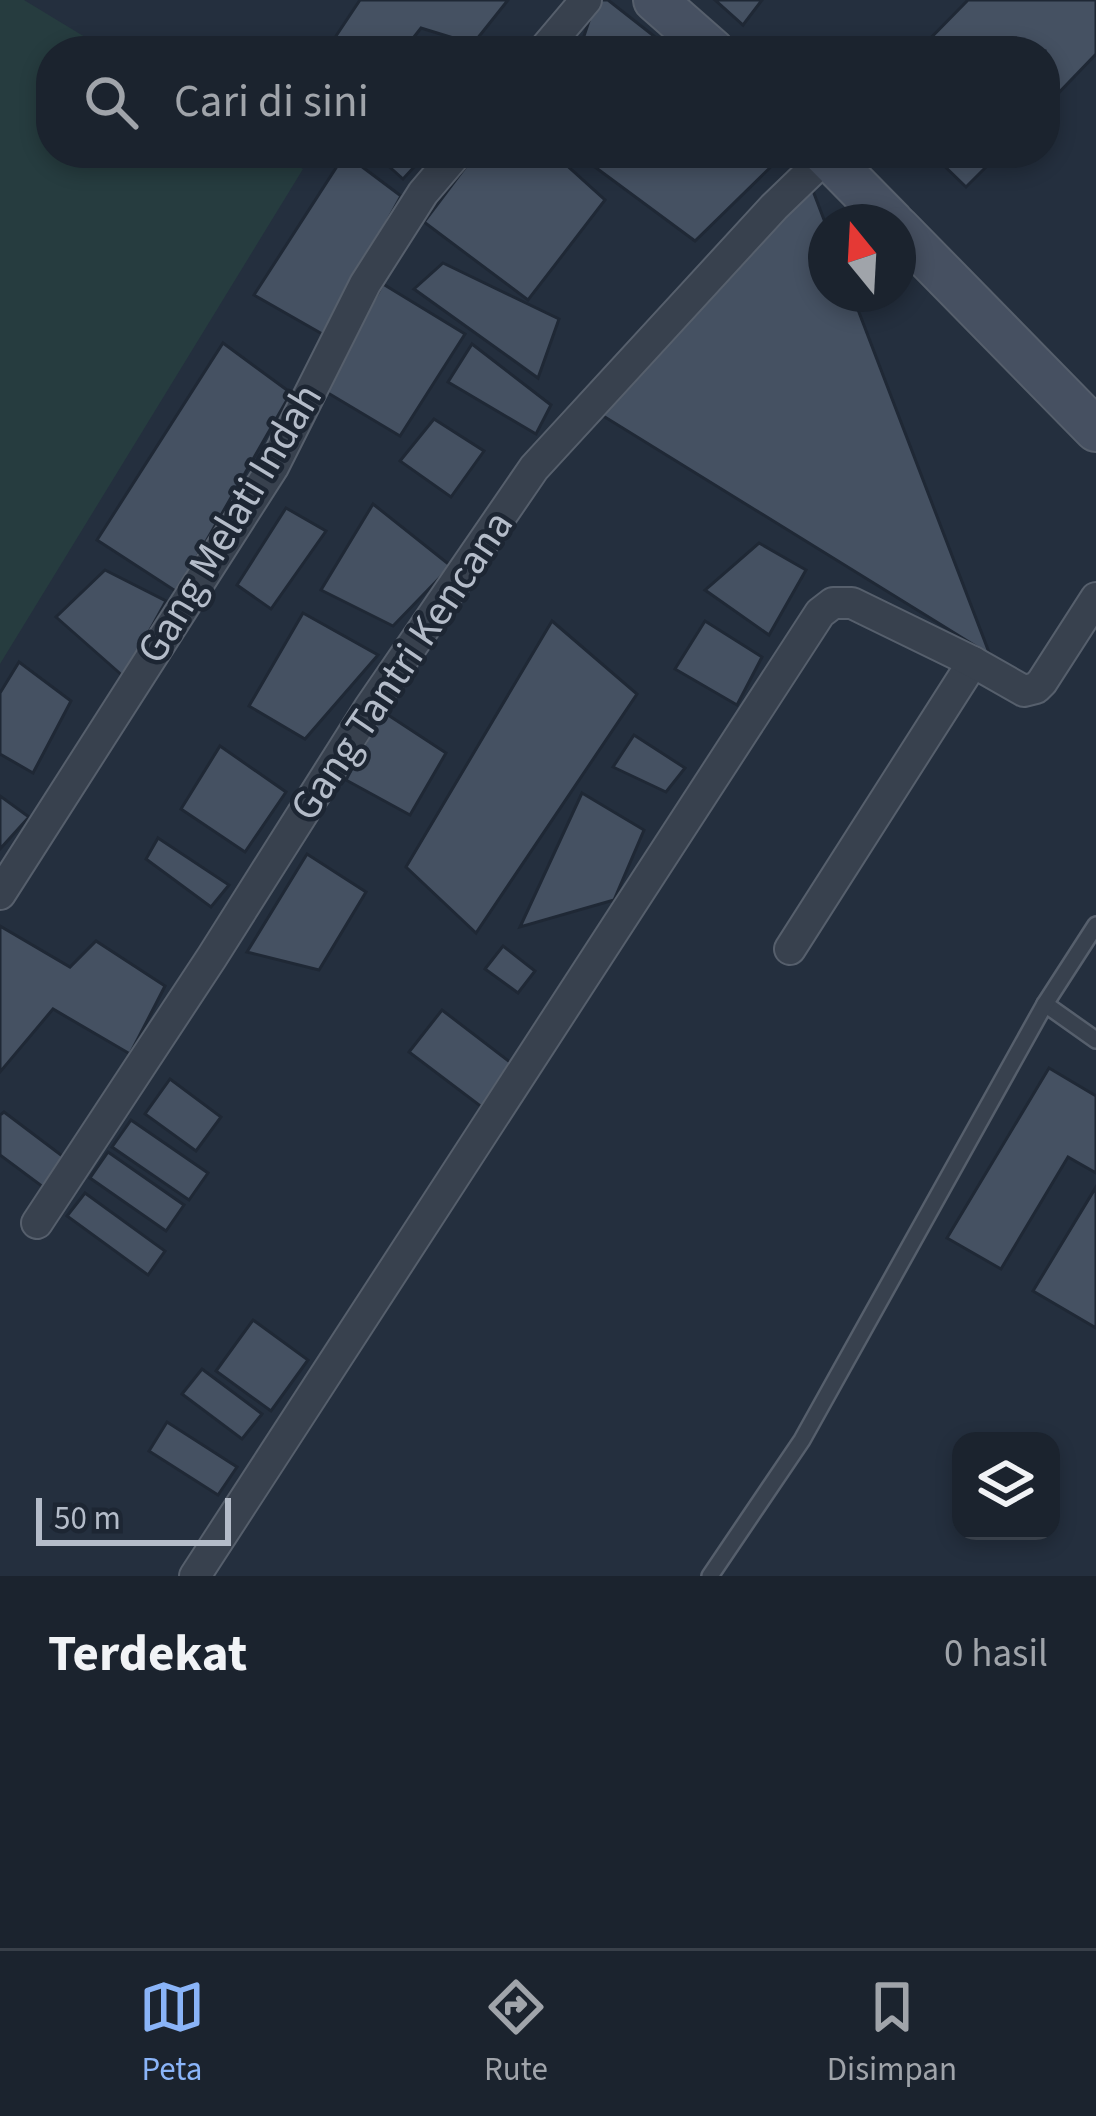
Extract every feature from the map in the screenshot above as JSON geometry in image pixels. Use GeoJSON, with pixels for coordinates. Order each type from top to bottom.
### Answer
{"type":"FeatureCollection","features":[{"type":"Feature","properties":{"kind":"main road"},"geometry":{"type":"LineString","coordinates":[[655,0],[696,36]]}},
{"type":"Feature","properties":{"kind":"main road"},"geometry":{"type":"LineString","coordinates":[[839,168],[874,204]]}},
{"type":"Feature","properties":{"kind":"main road"},"geometry":{"type":"LineString","coordinates":[[916,246],[1096,430]]}},
{"type":"Feature","properties":{"kind":"street"},"geometry":{"type":"LineString","coordinates":[[556,36],[586,0]]}},
{"type":"Feature","properties":{"kind":"street","name":"Gang Melati Indah"},"geometry":{"type":"LineString","coordinates":[[0,894],[273,467],[365,284],[444,168]]}},
{"type":"Feature","properties":{"kind":"street","name":"Gang Tantri Kencana"},"geometry":{"type":"LineString","coordinates":[[37,1223],[370,707],[534,468],[812,168]]}},
{"type":"Feature","properties":{"kind":"street"},"geometry":{"type":"LineString","coordinates":[[195,1576],[820,614],[833,603],[846,601],[1024,691],[1036,688],[1096,598]]}},
{"type":"Feature","properties":{"kind":"street"},"geometry":{"type":"LineString","coordinates":[[790,949],[973,662]]}},
{"type":"Feature","properties":{"kind":"lane"},"geometry":{"type":"LineString","coordinates":[[710,1576],[802,1440],[1045,1004],[1096,925]]}},
{"type":"Feature","properties":{"kind":"lane"},"geometry":{"type":"LineString","coordinates":[[1045,1004],[1096,1040]]}},
{"type":"Feature","properties":{"kind":"green space"},"geometry":{"type":"Polygon","coordinates":[[[0,0],[24,0],[83,36],[36,36],[36,168],[303,169],[0,664],[0,0]]]}},
{"type":"Feature","properties":{"kind":"building"},"geometry":{"type":"Polygon","coordinates":[[[360,0],[508,0],[479,36],[447,36],[421,28],[415,36],[336,36],[360,0]]]}},
{"type":"Feature","properties":{"kind":"building"},"geometry":{"type":"Polygon","coordinates":[[[596,0],[608,0],[654,36],[584,36],[596,0]]]}},
{"type":"Feature","properties":{"kind":"building"},"geometry":{"type":"Polygon","coordinates":[[[715,0],[762,0],[743,25],[715,0]]]}},
{"type":"Feature","properties":{"kind":"building"},"geometry":{"type":"Polygon","coordinates":[[[968,0],[1096,0],[1096,54],[1060,91],[1060,36],[933,36],[968,0]]]}},
{"type":"Feature","properties":{"kind":"building"},"geometry":{"type":"Polygon","coordinates":[[[336,168],[364,168],[401,196],[324,335],[254,295],[336,168]]]}},
{"type":"Feature","properties":{"kind":"building"},"geometry":{"type":"Polygon","coordinates":[[[391,168],[413,168],[403,179],[391,168]]]}},
{"type":"Feature","properties":{"kind":"building"},"geometry":{"type":"Polygon","coordinates":[[[465,168],[570,168],[605,200],[528,300],[424,222],[465,168]]]}},
{"type":"Feature","properties":{"kind":"building"},"geometry":{"type":"Polygon","coordinates":[[[596,168],[770,168],[695,241],[596,168]]]}},
{"type":"Feature","properties":{"kind":"building"},"geometry":{"type":"Polygon","coordinates":[[[946,168],[985,168],[966,187],[946,168]]]}},
{"type":"Feature","properties":{"kind":"building"},"geometry":{"type":"Polygon","coordinates":[[[810,183],[818,204],[808,204],[808,312],[859,312],[990,655],[600,414],[810,183]]]}},
{"type":"Feature","properties":{"kind":"building"},"geometry":{"type":"Polygon","coordinates":[[[443,263],[559,319],[538,378],[414,289],[443,263]]]}},
{"type":"Feature","properties":{"kind":"building"},"geometry":{"type":"Polygon","coordinates":[[[383,284],[465,334],[400,436],[323,390],[383,284]]]}},
{"type":"Feature","properties":{"kind":"building"},"geometry":{"type":"Polygon","coordinates":[[[223,343],[291,393],[177,592],[97,540],[223,343]]]}},
{"type":"Feature","properties":{"kind":"building"},"geometry":{"type":"Polygon","coordinates":[[[472,344],[551,405],[536,434],[448,382],[472,344]]]}},
{"type":"Feature","properties":{"kind":"building"},"geometry":{"type":"Polygon","coordinates":[[[434,419],[484,451],[451,497],[400,461],[434,419]]]}},
{"type":"Feature","properties":{"kind":"building"},"geometry":{"type":"Polygon","coordinates":[[[373,504],[451,566],[393,626],[321,590],[373,504]]]}},
{"type":"Feature","properties":{"kind":"building"},"geometry":{"type":"Polygon","coordinates":[[[286,508],[326,531],[271,609],[237,585],[286,508]]]}},
{"type":"Feature","properties":{"kind":"building"},"geometry":{"type":"Polygon","coordinates":[[[759,543],[806,570],[769,635],[705,590],[759,543]]]}},
{"type":"Feature","properties":{"kind":"building"},"geometry":{"type":"Polygon","coordinates":[[[105,570],[166,601],[124,677],[56,617],[105,570]]]}},
{"type":"Feature","properties":{"kind":"building"},"geometry":{"type":"Polygon","coordinates":[[[303,613],[378,655],[305,739],[249,706],[303,613]]]}},
{"type":"Feature","properties":{"kind":"building"},"geometry":{"type":"Polygon","coordinates":[[[552,621],[637,694],[476,933],[406,867],[552,621]]]}},
{"type":"Feature","properties":{"kind":"building"},"geometry":{"type":"Polygon","coordinates":[[[705,621],[762,657],[737,705],[675,669],[705,621]]]}},
{"type":"Feature","properties":{"kind":"building"},"geometry":{"type":"Polygon","coordinates":[[[19,662],[71,701],[33,773],[0,754],[0,693],[19,662]]]}},
{"type":"Feature","properties":{"kind":"building"},"geometry":{"type":"Polygon","coordinates":[[[382,711],[446,753],[410,815],[346,780],[382,711]]]}},
{"type":"Feature","properties":{"kind":"building"},"geometry":{"type":"Polygon","coordinates":[[[634,735],[685,768],[666,792],[613,767],[634,735]]]}},
{"type":"Feature","properties":{"kind":"building"},"geometry":{"type":"Polygon","coordinates":[[[220,746],[286,792],[245,852],[181,809],[220,746]]]}},
{"type":"Feature","properties":{"kind":"building"},"geometry":{"type":"Polygon","coordinates":[[[582,793],[644,830],[614,900],[520,927],[582,793]]]}},
{"type":"Feature","properties":{"kind":"building"},"geometry":{"type":"Polygon","coordinates":[[[0,796],[29,817],[0,849],[0,796]]]}},
{"type":"Feature","properties":{"kind":"building"},"geometry":{"type":"Polygon","coordinates":[[[158,838],[229,885],[211,907],[146,859],[158,838]]]}},
{"type":"Feature","properties":{"kind":"building"},"geometry":{"type":"Polygon","coordinates":[[[307,854],[366,892],[319,970],[247,952],[307,854]]]}},
{"type":"Feature","properties":{"kind":"building"},"geometry":{"type":"Polygon","coordinates":[[[0,926],[70,967],[96,941],[165,986],[130,1054],[53,1009],[0,1072],[0,926]]]}},
{"type":"Feature","properties":{"kind":"building"},"geometry":{"type":"Polygon","coordinates":[[[503,946],[535,971],[518,993],[485,969],[503,946]]]}},
{"type":"Feature","properties":{"kind":"building"},"geometry":{"type":"Polygon","coordinates":[[[442,1010],[515,1066],[483,1108],[409,1052],[442,1010]]]}},
{"type":"Feature","properties":{"kind":"building"},"geometry":{"type":"Polygon","coordinates":[[[1049,1068],[1096,1096],[1096,1173],[1068,1157],[1001,1269],[947,1238],[1049,1068]]]}},
{"type":"Feature","properties":{"kind":"building"},"geometry":{"type":"Polygon","coordinates":[[[170,1079],[221,1117],[196,1151],[145,1114],[170,1079]]]}},
{"type":"Feature","properties":{"kind":"building"},"geometry":{"type":"Polygon","coordinates":[[[4,1112],[65,1158],[43,1187],[0,1155],[0,1115],[4,1112]]]}},
{"type":"Feature","properties":{"kind":"building"},"geometry":{"type":"Polygon","coordinates":[[[131,1120],[208,1173],[189,1200],[112,1147],[131,1120]]]}},
{"type":"Feature","properties":{"kind":"building"},"geometry":{"type":"Polygon","coordinates":[[[108,1152],[184,1205],[166,1231],[90,1178],[108,1152]]]}},
{"type":"Feature","properties":{"kind":"building"},"geometry":{"type":"Polygon","coordinates":[[[1096,1187],[1096,1328],[1033,1291],[1096,1187]]]}},
{"type":"Feature","properties":{"kind":"building"},"geometry":{"type":"Polygon","coordinates":[[[85,1193],[165,1251],[148,1275],[67,1216],[85,1193]]]}},
{"type":"Feature","properties":{"kind":"building"},"geometry":{"type":"Polygon","coordinates":[[[253,1320],[308,1360],[271,1411],[216,1371],[253,1320]]]}},
{"type":"Feature","properties":{"kind":"building"},"geometry":{"type":"Polygon","coordinates":[[[202,1369],[262,1414],[242,1439],[182,1394],[202,1369]]]}},
{"type":"Feature","properties":{"kind":"building"},"geometry":{"type":"Polygon","coordinates":[[[167,1422],[237,1467],[218,1495],[149,1451],[167,1422]]]}}]}
